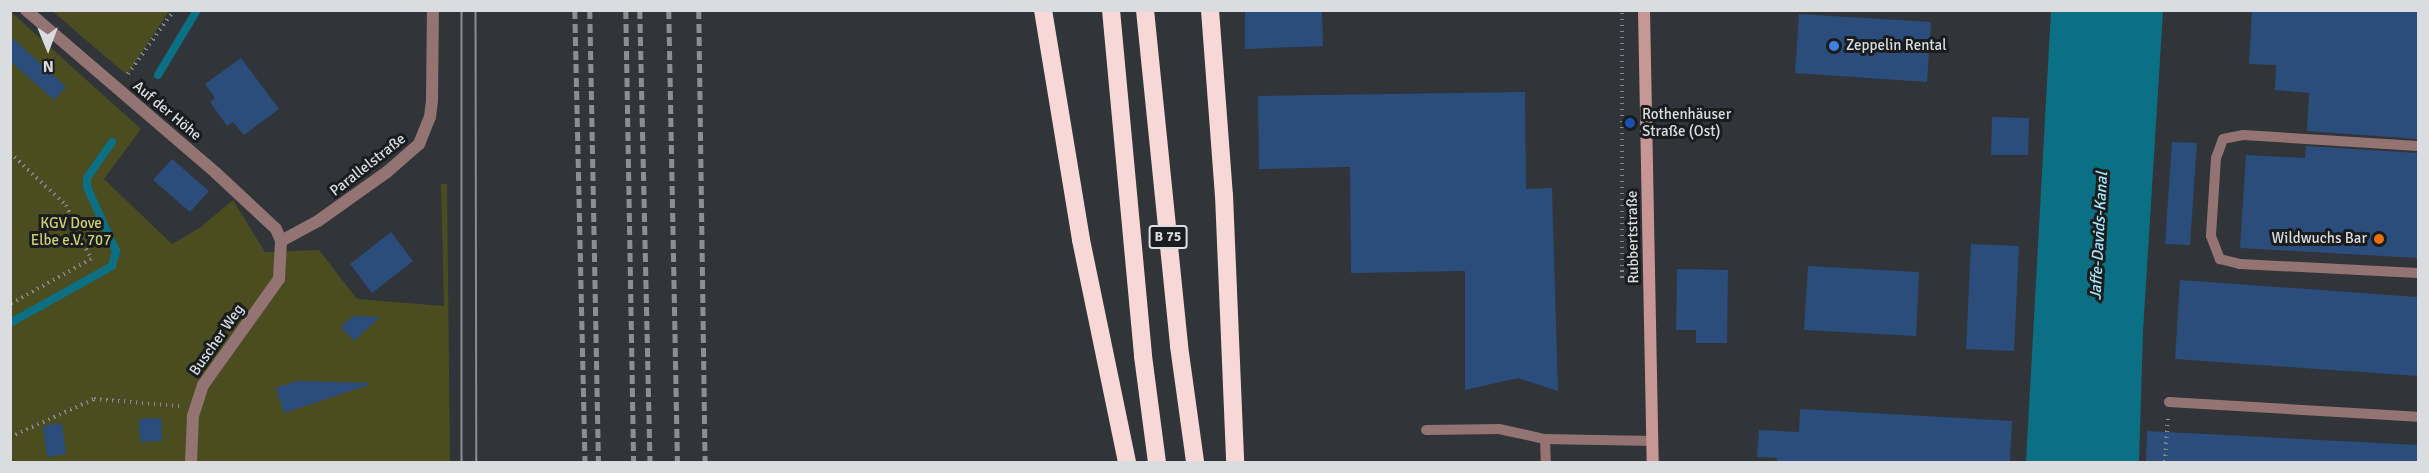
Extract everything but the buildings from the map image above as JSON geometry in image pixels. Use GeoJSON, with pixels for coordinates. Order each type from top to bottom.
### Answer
{"type":"FeatureCollection","features":[{"type":"Feature","properties":{"kind":"highway"},"geometry":{"type":"LineString","coordinates":[[1043,10],[1081,240],[1126,462]]}},
{"type":"Feature","properties":{"kind":"highway","name":"B 75"},"geometry":{"type":"LineString","coordinates":[[1111,10],[1143,356],[1157,462]]}},
{"type":"Feature","properties":{"kind":"highway","name":"B 75"},"geometry":{"type":"LineString","coordinates":[[1145,10],[1179,346],[1195,462]]}},
{"type":"Feature","properties":{"kind":"highway"},"geometry":{"type":"LineString","coordinates":[[1210,10],[1224,195],[1235,462]]}},
{"type":"Feature","properties":{"kind":"street","name":"Auf der Höhe"},"geometry":{"type":"LineString","coordinates":[[26,10],[233,188],[276,229],[281,241]]}},
{"type":"Feature","properties":{"kind":"street","name":"Parallelstraße"},"geometry":{"type":"LineString","coordinates":[[281,241],[318,221],[387,172],[419,144],[430,117],[432,100],[433,10]]}},
{"type":"Feature","properties":{"kind":"street","name":"Rubbertstraße"},"geometry":{"type":"LineString","coordinates":[[1644,10],[1653,462]]}},
{"type":"Feature","properties":{"kind":"street","name":"Buscher Weg"},"geometry":{"type":"LineString","coordinates":[[191,462],[195,408],[203,385],[220,357],[279,279],[281,241]]}},
{"type":"Feature","properties":{"kind":"lane"},"geometry":{"type":"LineString","coordinates":[[2418,146],[2243,135],[2223,139],[2216,159],[2211,236],[2220,260],[2240,264],[2418,273]]}},
{"type":"Feature","properties":{"kind":"lane"},"geometry":{"type":"LineString","coordinates":[[2169,402],[2418,417]]}},
{"type":"Feature","properties":{"kind":"lane"},"geometry":{"type":"LineString","coordinates":[[1426,430],[1499,429],[1545,439],[1653,441]]}},
{"type":"Feature","properties":{"kind":"lane"},"geometry":{"type":"LineString","coordinates":[[1545,439],[1546,462]]}},
{"type":"Feature","properties":{"kind":"path"},"geometry":{"type":"LineString","coordinates":[[117,90],[174,10]]}},
{"type":"Feature","properties":{"kind":"path"},"geometry":{"type":"LineString","coordinates":[[1622,10],[1622,278]]}},
{"type":"Feature","properties":{"kind":"path"},"geometry":{"type":"LineString","coordinates":[[10,153],[66,206],[91,259],[10,304]]}},
{"type":"Feature","properties":{"kind":"path"},"geometry":{"type":"LineString","coordinates":[[10,437],[94,399],[195,408]]}},
{"type":"Feature","properties":{"kind":"path"},"geometry":{"type":"LineString","coordinates":[[2165,462],[2169,402]]}},
{"type":"Feature","properties":{"kind":"green space","name":"KGV Dove Elbe e.V. 707"},"geometry":{"type":"Polygon","coordinates":[[[10,11],[141,129],[104,179],[172,244],[201,227],[233,200],[265,252],[319,250],[357,299],[444,306],[441,184],[447,184],[450,462],[11,462],[10,11]]]}},
{"type":"Feature","properties":{"kind":"green space"},"geometry":{"type":"Polygon","coordinates":[[[52,11],[169,11],[127,75],[52,11]]]}},
{"type":"Feature","properties":{"kind":"water","name":"Jaffe-Davids-Kanal"},"geometry":{"type":"Polygon","coordinates":[[[2051,11],[2163,11],[2143,331],[2139,462],[2026,462],[2051,11]]]}},
{"type":"Feature","properties":{"kind":"waterway"},"geometry":{"type":"LineString","coordinates":[[158,75],[197,10]]}},
{"type":"Feature","properties":{"kind":"waterway"},"geometry":{"type":"LineString","coordinates":[[10,323],[112,266],[116,251],[87,187],[87,178],[112,142]]}},
{"type":"Feature","properties":{"kind":"tram line"},"geometry":{"type":"LineString","coordinates":[[462,10],[462,462]]}},
{"type":"Feature","properties":{"kind":"tram line"},"geometry":{"type":"LineString","coordinates":[[476,10],[477,462]]}},
{"type":"Feature","properties":{"kind":"railway"},"geometry":{"type":"LineString","coordinates":[[575,10],[585,462]]}},
{"type":"Feature","properties":{"kind":"railway"},"geometry":{"type":"LineString","coordinates":[[590,10],[599,462]]}},
{"type":"Feature","properties":{"kind":"railway"},"geometry":{"type":"LineString","coordinates":[[626,10],[634,462]]}},
{"type":"Feature","properties":{"kind":"railway"},"geometry":{"type":"LineString","coordinates":[[640,10],[650,462]]}},
{"type":"Feature","properties":{"kind":"railway"},"geometry":{"type":"LineString","coordinates":[[669,10],[678,462]]}},
{"type":"Feature","properties":{"kind":"railway"},"geometry":{"type":"LineString","coordinates":[[699,10],[705,462]]}},
{"type":"Feature","properties":{"kind":"place","name":"Zeppelin Rental"},"geometry":{"type":"Point","coordinates":[1834,46]}},
{"type":"Feature","properties":{"kind":"place","name":"Rothenhäuser Straße (Ost)"},"geometry":{"type":"Point","coordinates":[1630,123]}},
{"type":"Feature","properties":{"kind":"place","name":"Wildwuchs Bar"},"geometry":{"type":"Point","coordinates":[2379,239]}}]}
